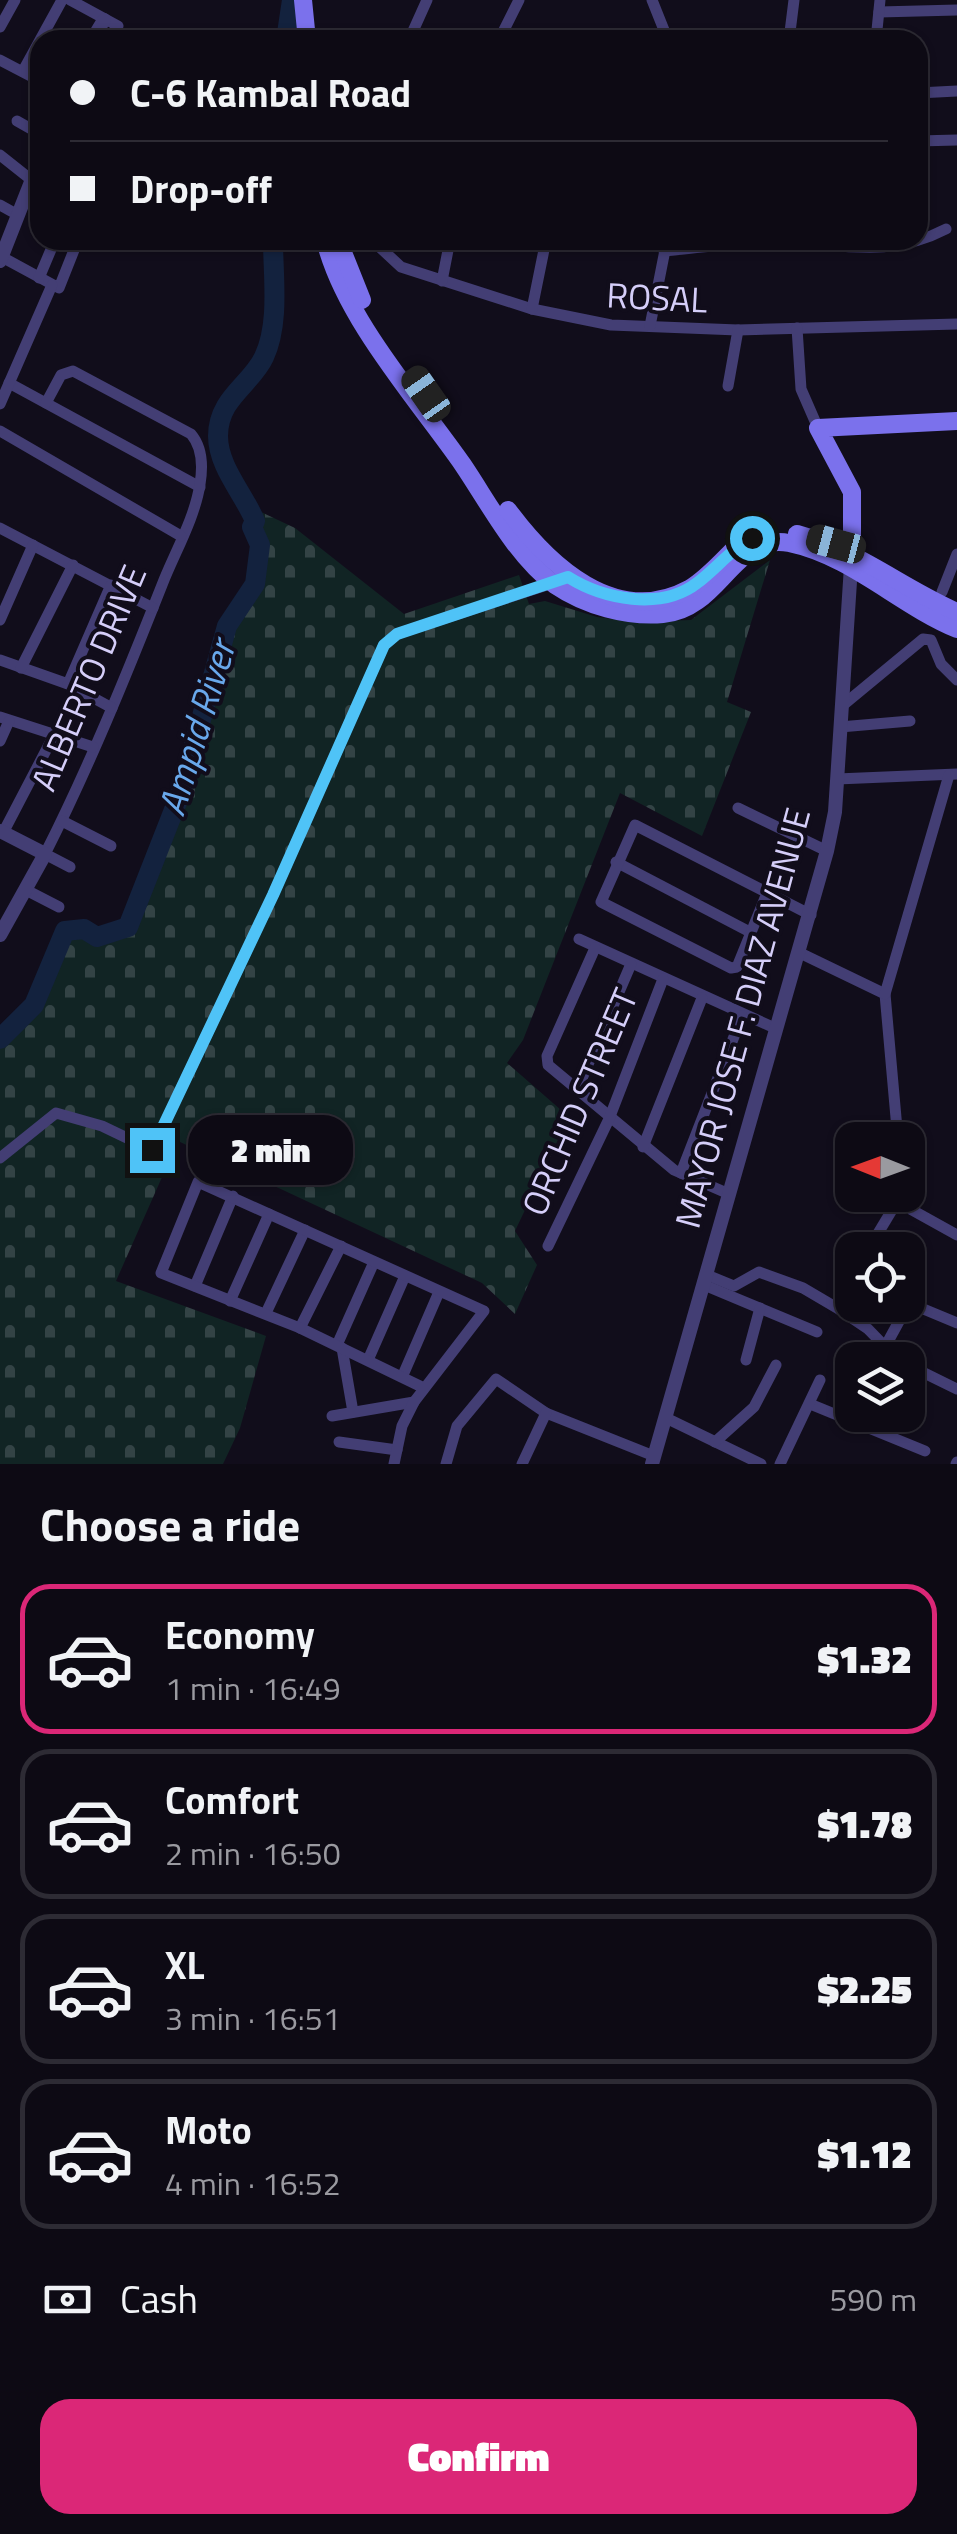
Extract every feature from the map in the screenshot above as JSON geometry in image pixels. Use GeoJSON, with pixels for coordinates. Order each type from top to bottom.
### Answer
{"type":"FeatureCollection","features":[{"type":"Feature","properties":{"kind":"main road"},"geometry":{"type":"LineString","coordinates":[[303,0],[306,30]]}},
{"type":"Feature","properties":{"kind":"main road"},"geometry":{"type":"LineString","coordinates":[[314,0],[316,30]]}},
{"type":"Feature","properties":{"kind":"main road"},"geometry":{"type":"LineString","coordinates":[[328,250],[341,286],[373,337],[528,558],[561,580],[602,593],[645,599],[686,590],[743,542],[762,534],[792,532],[957,612]]}},
{"type":"Feature","properties":{"kind":"main road"},"geometry":{"type":"LineString","coordinates":[[342,250],[353,282],[382,331],[561,580]]}},
{"type":"Feature","properties":{"kind":"main road"},"geometry":{"type":"LineString","coordinates":[[818,428],[957,421]]}},
{"type":"Feature","properties":{"kind":"main road","name":"MAYOR JOSE F. DIAZ AVENUE"},"geometry":{"type":"LineString","coordinates":[[818,428],[852,492],[852,559]]}},
{"type":"Feature","properties":{"kind":"main road"},"geometry":{"type":"LineString","coordinates":[[852,559],[913,609],[957,629]]}},
{"type":"Feature","properties":{"kind":"street"},"geometry":{"type":"LineString","coordinates":[[0,26],[15,0]]}},
{"type":"Feature","properties":{"kind":"street"},"geometry":{"type":"LineString","coordinates":[[46,30],[62,0]]}},
{"type":"Feature","properties":{"kind":"street"},"geometry":{"type":"LineString","coordinates":[[70,0],[111,23],[103,30]]}},
{"type":"Feature","properties":{"kind":"street"},"geometry":{"type":"LineString","coordinates":[[414,30],[427,0]]}},
{"type":"Feature","properties":{"kind":"street"},"geometry":{"type":"LineString","coordinates":[[503,30],[519,0]]}},
{"type":"Feature","properties":{"kind":"street"},"geometry":{"type":"LineString","coordinates":[[652,0],[664,30]]}},
{"type":"Feature","properties":{"kind":"street"},"geometry":{"type":"LineString","coordinates":[[791,30],[794,0]]}},
{"type":"Feature","properties":{"kind":"street"},"geometry":{"type":"LineString","coordinates":[[880,6],[957,10]]}},
{"type":"Feature","properties":{"kind":"street"},"geometry":{"type":"LineString","coordinates":[[23,71],[30,58]]}},
{"type":"Feature","properties":{"kind":"street"},"geometry":{"type":"LineString","coordinates":[[0,60],[30,75]]}},
{"type":"Feature","properties":{"kind":"street"},"geometry":{"type":"LineString","coordinates":[[928,92],[957,90]]}},
{"type":"Feature","properties":{"kind":"street"},"geometry":{"type":"LineString","coordinates":[[17,120],[30,128]]}},
{"type":"Feature","properties":{"kind":"street"},"geometry":{"type":"LineString","coordinates":[[928,140],[957,140]]}},
{"type":"Feature","properties":{"kind":"street"},"geometry":{"type":"LineString","coordinates":[[0,155],[30,179]]}},
{"type":"Feature","properties":{"kind":"street"},"geometry":{"type":"LineString","coordinates":[[30,190],[1,258],[60,286],[74,250]]}},
{"type":"Feature","properties":{"kind":"street"},"geometry":{"type":"LineString","coordinates":[[0,205],[18,215]]}},
{"type":"Feature","properties":{"kind":"street"},"geometry":{"type":"LineString","coordinates":[[928,238],[946,229]]}},
{"type":"Feature","properties":{"kind":"street"},"geometry":{"type":"LineString","coordinates":[[39,278],[51,250]]}},
{"type":"Feature","properties":{"kind":"street","name":"ROSAL"},"geometry":{"type":"LineString","coordinates":[[380,250],[388,259],[442,281],[532,309],[611,325],[738,330],[957,324]]}},
{"type":"Feature","properties":{"kind":"street"},"geometry":{"type":"LineString","coordinates":[[442,281],[448,250]]}},
{"type":"Feature","properties":{"kind":"street"},"geometry":{"type":"LineString","coordinates":[[532,309],[544,250]]}},
{"type":"Feature","properties":{"kind":"street"},"geometry":{"type":"LineString","coordinates":[[650,326],[664,250]]}},
{"type":"Feature","properties":{"kind":"street"},"geometry":{"type":"LineString","coordinates":[[0,404],[52,285]]}},
{"type":"Feature","properties":{"kind":"street"},"geometry":{"type":"LineString","coordinates":[[797,328],[802,389],[818,428]]}},
{"type":"Feature","properties":{"kind":"street"},"geometry":{"type":"LineString","coordinates":[[728,386],[738,330]]}},
{"type":"Feature","properties":{"kind":"street"},"geometry":{"type":"LineString","coordinates":[[9,383],[200,487],[200,444],[191,434],[73,371],[62,374],[46,403]]}},
{"type":"Feature","properties":{"kind":"street"},"geometry":{"type":"LineString","coordinates":[[0,431],[181,536]]}},
{"type":"Feature","properties":{"kind":"street","name":"ALBERTO DRIVE"},"geometry":{"type":"LineString","coordinates":[[0,935],[62,821],[112,708],[200,487]]}},
{"type":"Feature","properties":{"kind":"street"},"geometry":{"type":"LineString","coordinates":[[0,528],[153,608]]}},
{"type":"Feature","properties":{"kind":"street"},"geometry":{"type":"LineString","coordinates":[[0,620],[33,545]]}},
{"type":"Feature","properties":{"kind":"street"},"geometry":{"type":"LineString","coordinates":[[942,592],[957,554]]}},
{"type":"Feature","properties":{"kind":"street","name":"MAYOR JOSE F. DIAZ AVENUE"},"geometry":{"type":"LineString","coordinates":[[654,1460],[827,851],[837,779],[852,559]]}},
{"type":"Feature","properties":{"kind":"street"},"geometry":{"type":"LineString","coordinates":[[22,668],[72,565]]}},
{"type":"Feature","properties":{"kind":"street"},"geometry":{"type":"LineString","coordinates":[[0,1158],[56,1112],[102,1126],[152,1150],[273,895],[384,645],[397,634],[561,580]]}},
{"type":"Feature","properties":{"kind":"street"},"geometry":{"type":"LineString","coordinates":[[68,684],[110,585]]}},
{"type":"Feature","properties":{"kind":"street"},"geometry":{"type":"LineString","coordinates":[[842,706],[902,654],[928,638],[950,677],[957,680]]}},
{"type":"Feature","properties":{"kind":"street"},"geometry":{"type":"LineString","coordinates":[[0,660],[68,684],[112,708]]}},
{"type":"Feature","properties":{"kind":"street"},"geometry":{"type":"LineString","coordinates":[[0,740],[5,719],[92,747]]}},
{"type":"Feature","properties":{"kind":"street"},"geometry":{"type":"LineString","coordinates":[[840,727],[910,721]]}},
{"type":"Feature","properties":{"kind":"street"},"geometry":{"type":"LineString","coordinates":[[54,735],[2,832],[70,867]]}},
{"type":"Feature","properties":{"kind":"street"},"geometry":{"type":"LineString","coordinates":[[837,779],[953,774],[885,994],[896,1122]]}},
{"type":"Feature","properties":{"kind":"street"},"geometry":{"type":"LineString","coordinates":[[738,808],[827,851]]}},
{"type":"Feature","properties":{"kind":"street"},"geometry":{"type":"LineString","coordinates":[[62,821],[111,846]]}},
{"type":"Feature","properties":{"kind":"street"},"geometry":{"type":"LineString","coordinates":[[767,893],[736,967],[732,968],[602,906],[602,896],[616,862],[631,828],[637,826],[767,893],[811,916]]}},
{"type":"Feature","properties":{"kind":"street"},"geometry":{"type":"LineString","coordinates":[[616,862],[748,931]]}},
{"type":"Feature","properties":{"kind":"street"},"geometry":{"type":"LineString","coordinates":[[26,890],[59,907]]}},
{"type":"Feature","properties":{"kind":"street"},"geometry":{"type":"LineString","coordinates":[[579,939],[777,1029]]}},
{"type":"Feature","properties":{"kind":"street"},"geometry":{"type":"LineString","coordinates":[[594,948],[546,1056],[548,1064],[642,1147],[681,1173],[729,1194]]}},
{"type":"Feature","properties":{"kind":"street"},"geometry":{"type":"LineString","coordinates":[[800,953],[885,994]]}},
{"type":"Feature","properties":{"kind":"street"},"geometry":{"type":"LineString","coordinates":[[576,1090],[630,964]]}},
{"type":"Feature","properties":{"kind":"street","name":"ORCHID STREET"},"geometry":{"type":"LineString","coordinates":[[548,1246],[609,1119],[663,980]]}},
{"type":"Feature","properties":{"kind":"street"},"geometry":{"type":"LineString","coordinates":[[642,1147],[702,998]]}},
{"type":"Feature","properties":{"kind":"street"},"geometry":{"type":"LineString","coordinates":[[681,1173],[742,1016]]}},
{"type":"Feature","properties":{"kind":"street"},"geometry":{"type":"LineString","coordinates":[[394,1464],[402,1426],[414,1402],[484,1314],[198,1182],[161,1273],[266,1313],[424,1388]]}},
{"type":"Feature","properties":{"kind":"street"},"geometry":{"type":"LineString","coordinates":[[195,1286],[233,1196]]}},
{"type":"Feature","properties":{"kind":"street"},"geometry":{"type":"LineString","coordinates":[[916,1212],[957,1235]]}},
{"type":"Feature","properties":{"kind":"street"},"geometry":{"type":"LineString","coordinates":[[230,1301],[270,1214]]}},
{"type":"Feature","properties":{"kind":"street"},"geometry":{"type":"LineString","coordinates":[[266,1313],[305,1230]]}},
{"type":"Feature","properties":{"kind":"street"},"geometry":{"type":"LineString","coordinates":[[300,1328],[340,1246]]}},
{"type":"Feature","properties":{"kind":"street"},"geometry":{"type":"LineString","coordinates":[[353,1412],[339,1346],[374,1262]]}},
{"type":"Feature","properties":{"kind":"street"},"geometry":{"type":"LineString","coordinates":[[705,1280],[734,1286],[759,1272],[803,1288],[868,1328],[880,1342]]}},
{"type":"Feature","properties":{"kind":"street"},"geometry":{"type":"LineString","coordinates":[[368,1360],[405,1276]]}},
{"type":"Feature","properties":{"kind":"street"},"geometry":{"type":"LineString","coordinates":[[705,1280],[817,1332]]}},
{"type":"Feature","properties":{"kind":"street"},"geometry":{"type":"LineString","coordinates":[[403,1375],[439,1292]]}},
{"type":"Feature","properties":{"kind":"street"},"geometry":{"type":"LineString","coordinates":[[887,1342],[909,1303],[957,1323]]}},
{"type":"Feature","properties":{"kind":"street"},"geometry":{"type":"LineString","coordinates":[[746,1360],[760,1308]]}},
{"type":"Feature","properties":{"kind":"street"},"geometry":{"type":"LineString","coordinates":[[715,1442],[754,1406],[776,1365]]}},
{"type":"Feature","properties":{"kind":"street"},"geometry":{"type":"LineString","coordinates":[[925,1373],[957,1389]]}},
{"type":"Feature","properties":{"kind":"street"},"geometry":{"type":"LineString","coordinates":[[446,1464],[457,1426],[492,1380],[546,1413],[654,1460]]}},
{"type":"Feature","properties":{"kind":"street"},"geometry":{"type":"LineString","coordinates":[[780,1464],[820,1380]]}},
{"type":"Feature","properties":{"kind":"street"},"geometry":{"type":"LineString","coordinates":[[332,1416],[414,1402]]}},
{"type":"Feature","properties":{"kind":"street"},"geometry":{"type":"LineString","coordinates":[[810,1404],[925,1451]]}},
{"type":"Feature","properties":{"kind":"street"},"geometry":{"type":"LineString","coordinates":[[522,1464],[546,1413]]}},
{"type":"Feature","properties":{"kind":"street"},"geometry":{"type":"LineString","coordinates":[[666,1418],[761,1464]]}},
{"type":"Feature","properties":{"kind":"street"},"geometry":{"type":"LineString","coordinates":[[339,1442],[396,1450]]}},
{"type":"Feature","properties":{"kind":"green space"},"geometry":{"type":"Polygon","coordinates":[[[261,512],[295,528],[404,614],[519,575],[529,604],[545,601],[597,617],[638,622],[691,620],[770,560],[727,702],[751,712],[702,836],[620,793],[523,1040],[507,1063],[569,1117],[515,1231],[537,1265],[515,1314],[482,1283],[178,1141],[116,1281],[266,1336],[240,1428],[223,1464],[0,1464],[0,1039],[34,1005],[65,931],[84,929],[97,937],[128,927],[181,792],[227,626],[255,584],[260,545],[252,527],[261,512]]]}},
{"type":"Feature","properties":{"kind":"waterway","name":"Ampid River"},"geometry":{"type":"LineString","coordinates":[[288,30],[292,0]]}},
{"type":"Feature","properties":{"kind":"waterway","name":"Ampid River"},"geometry":{"type":"LineString","coordinates":[[0,1039],[34,1005],[65,931],[84,929],[97,937],[128,927],[181,792],[227,626],[255,584],[260,545],[252,527],[255,521],[227,469],[218,436],[223,412],[258,367],[269,344],[274,299],[273,250]]}},
{"type":"Feature","properties":{"kind":"route"},"geometry":{"type":"LineString","coordinates":[[152,1150],[273,895],[384,645],[397,634],[568,577],[602,593],[626,598],[671,596],[692,587],[735,548],[752,538]]}}]}
